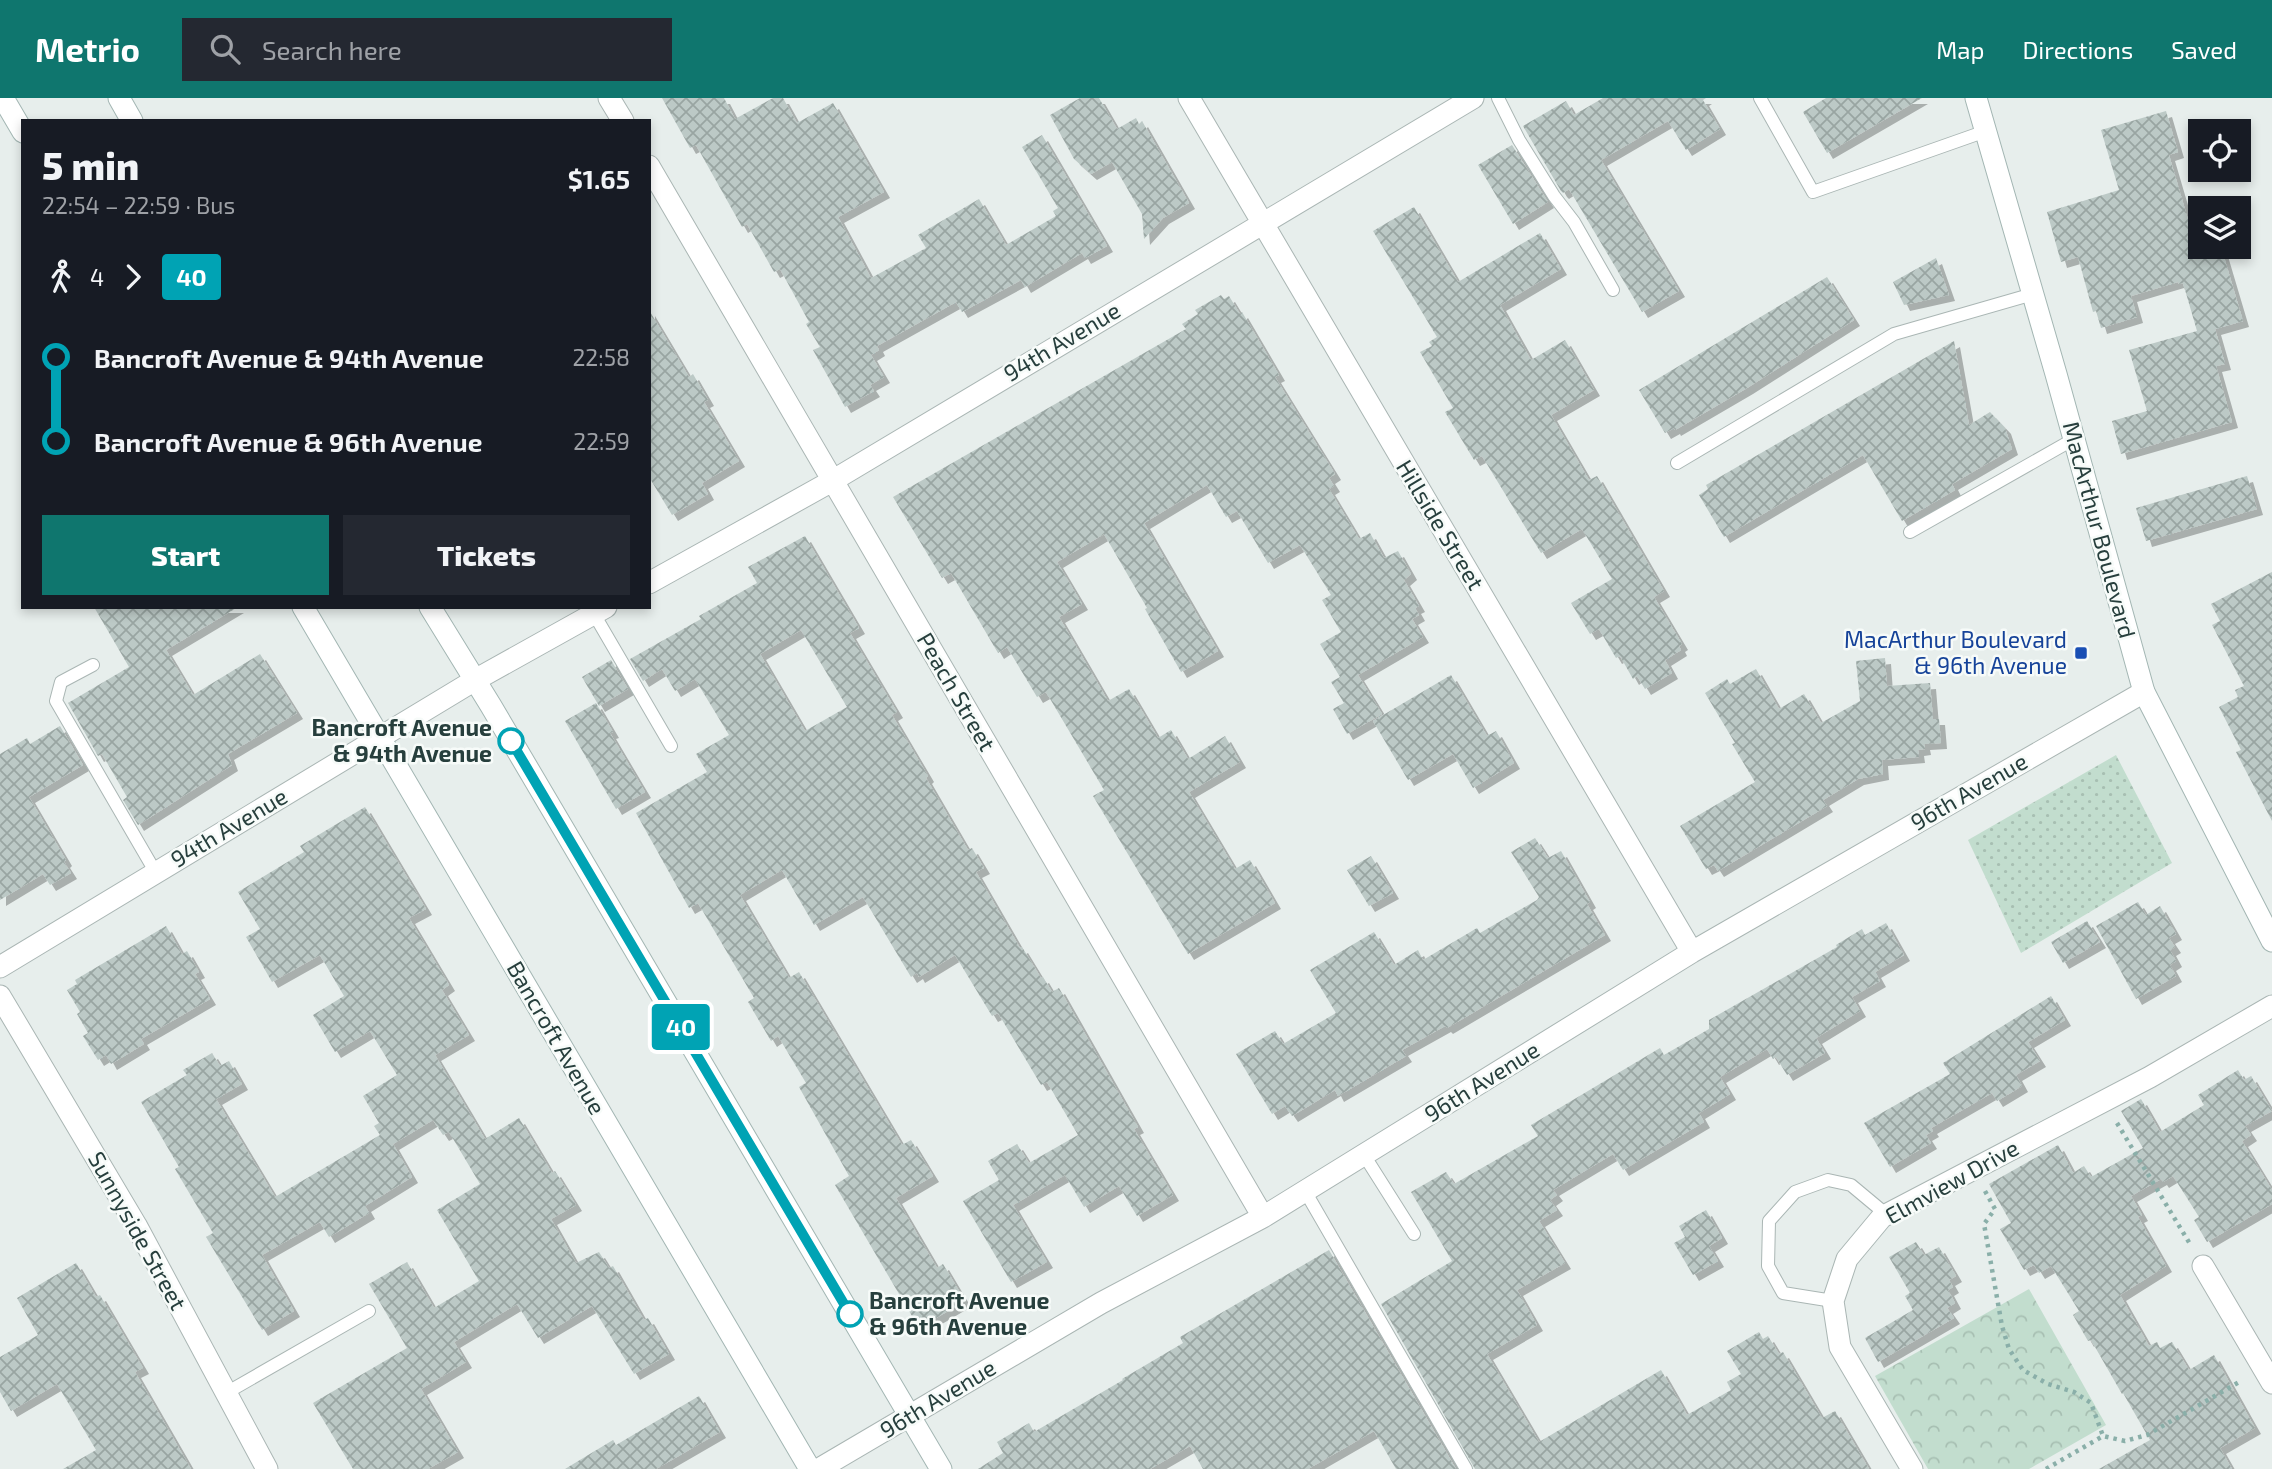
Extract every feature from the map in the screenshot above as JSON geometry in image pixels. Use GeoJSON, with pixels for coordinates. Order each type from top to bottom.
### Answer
{"type":"FeatureCollection","features":[{"type":"Feature","properties":{"kind":"street"},"geometry":{"type":"LineString","coordinates":[[3,98],[21,129]]}},
{"type":"Feature","properties":{"kind":"street"},"geometry":{"type":"LineString","coordinates":[[119,98],[131,119]]}},
{"type":"Feature","properties":{"kind":"street"},"geometry":{"type":"LineString","coordinates":[[609,98],[622,119]]}},
{"type":"Feature","properties":{"kind":"street","name":"Hillside Street"},"geometry":{"type":"LineString","coordinates":[[1189,98],[1692,953]]}},
{"type":"Feature","properties":{"kind":"street","name":"94th Avenue"},"geometry":{"type":"LineString","coordinates":[[651,582],[832,481],[1473,98]]}},
{"type":"Feature","properties":{"kind":"street","name":"MacArthur Boulevard"},"geometry":{"type":"LineString","coordinates":[[1976,98],[2144,692],[2272,941]]}},
{"type":"Feature","properties":{"kind":"street","name":"Peach Street"},"geometry":{"type":"LineString","coordinates":[[651,169],[1262,1217]]}},
{"type":"Feature","properties":{"kind":"street","name":"Bancroft Avenue"},"geometry":{"type":"LineString","coordinates":[[304,609],[810,1469]]}},
{"type":"Feature","properties":{"kind":"street"},"geometry":{"type":"LineString","coordinates":[[431,609],[941,1469]]}},
{"type":"Feature","properties":{"kind":"street","name":"94th Avenue"},"geometry":{"type":"LineString","coordinates":[[0,967],[475,680],[600,611]]}},
{"type":"Feature","properties":{"kind":"street","name":"96th Avenue"},"geometry":{"type":"LineString","coordinates":[[819,1469],[1101,1303],[1262,1217],[1692,953],[2144,692]]}},
{"type":"Feature","properties":{"kind":"street","name":"Sunnyside Street"},"geometry":{"type":"LineString","coordinates":[[0,996],[136,1225],[267,1469]]}},
{"type":"Feature","properties":{"kind":"street","name":"Elmview Drive"},"geometry":{"type":"LineString","coordinates":[[1912,1469],[1840,1347],[1833,1301],[1847,1259],[1882,1217],[2104,1101],[2272,1006]]}},
{"type":"Feature","properties":{"kind":"street"},"geometry":{"type":"LineString","coordinates":[[2203,1266],[2267,1376]]}},
{"type":"Feature","properties":{"kind":"lane"},"geometry":{"type":"LineString","coordinates":[[1498,98],[1519,140],[1554,196],[1574,222],[1613,290]]}},
{"type":"Feature","properties":{"kind":"lane"},"geometry":{"type":"LineString","coordinates":[[1760,98],[1813,192],[1986,131]]}},
{"type":"Feature","properties":{"kind":"lane"},"geometry":{"type":"LineString","coordinates":[[1677,463],[1894,334],[2033,294]]}},
{"type":"Feature","properties":{"kind":"lane"},"geometry":{"type":"LineString","coordinates":[[1910,532],[2074,439]]}},
{"type":"Feature","properties":{"kind":"lane"},"geometry":{"type":"LineString","coordinates":[[600,611],[671,746]]}},
{"type":"Feature","properties":{"kind":"lane"},"geometry":{"type":"LineString","coordinates":[[93,665],[61,682],[57,701],[156,873]]}},
{"type":"Feature","properties":{"kind":"lane"},"geometry":{"type":"LineString","coordinates":[[1364,1155],[1413,1234]]}},
{"type":"Feature","properties":{"kind":"lane"},"geometry":{"type":"LineString","coordinates":[[1833,1301],[1783,1293],[1768,1266],[1769,1221],[1795,1192],[1828,1180],[1851,1185],[1887,1215]]}},
{"type":"Feature","properties":{"kind":"lane"},"geometry":{"type":"LineString","coordinates":[[1305,1191],[1466,1469]]}},
{"type":"Feature","properties":{"kind":"lane"},"geometry":{"type":"LineString","coordinates":[[226,1393],[369,1311]]}},
{"type":"Feature","properties":{"kind":"path"},"geometry":{"type":"LineString","coordinates":[[2104,1101],[2203,1266]]}},
{"type":"Feature","properties":{"kind":"path"},"geometry":{"type":"LineString","coordinates":[[1972,1168],[1995,1209],[1983,1224],[2008,1349],[2023,1370],[2048,1384],[2074,1392],[2091,1403],[2103,1436]]}},
{"type":"Feature","properties":{"kind":"path"},"geometry":{"type":"LineString","coordinates":[[2046,1469],[2103,1436],[2126,1441],[2147,1435],[2267,1376]]}},
{"type":"Feature","properties":{"kind":"green space"},"geometry":{"type":"Polygon","coordinates":[[[2116,755],[2172,863],[2021,953],[1968,840],[2116,755]]]}},
{"type":"Feature","properties":{"kind":"green space"},"geometry":{"type":"Polygon","coordinates":[[[2029,1289],[2106,1425],[2029,1469],[1928,1469],[1875,1376],[2029,1289]]]}},
{"type":"Feature","properties":{"kind":"building"},"geometry":{"type":"Polygon","coordinates":[[[662,98],[724,98],[735,119],[773,98],[783,98],[797,123],[833,103],[884,192],[838,217],[871,278],[926,248],[918,235],[979,199],[1006,245],[1056,216],[1053,211],[1058,208],[1022,147],[1042,135],[1107,246],[1085,258],[1082,253],[1025,287],[1021,280],[962,312],[956,302],[877,346],[879,350],[871,355],[884,377],[870,385],[874,391],[845,407],[813,350],[820,347],[780,269],[774,272],[747,224],[742,227],[696,145],[690,148],[662,98]]]}},
{"type":"Feature","properties":{"kind":"building"},"geometry":{"type":"Polygon","coordinates":[[[1080,98],[1099,98],[1117,129],[1136,118],[1139,124],[1142,121],[1189,203],[1163,218],[1144,239],[1142,214],[1112,162],[1091,174],[1074,159],[1050,115],[1080,98]]]}},
{"type":"Feature","properties":{"kind":"building"},"geometry":{"type":"Polygon","coordinates":[[[1603,98],[1706,98],[1703,100],[1720,129],[1686,150],[1668,121],[1601,160],[1679,291],[1642,312],[1569,189],[1563,193],[1561,191],[1523,126],[1566,101],[1574,115],[1603,98]]]}},
{"type":"Feature","properties":{"kind":"building"},"geometry":{"type":"Polygon","coordinates":[[[1826,98],[1922,98],[1827,153],[1803,112],[1826,98]]]}},
{"type":"Feature","properties":{"kind":"building"},"geometry":{"type":"Polygon","coordinates":[[[2166,111],[2178,152],[2169,155],[2188,220],[2188,259],[2225,259],[2243,321],[2215,329],[2225,364],[2216,366],[2232,422],[2121,454],[2112,421],[2147,411],[2129,350],[2197,331],[2183,283],[2178,282],[2131,296],[2137,317],[2101,328],[2096,311],[2093,312],[2078,257],[2061,262],[2047,212],[2119,190],[2101,130],[2166,111]]]}},
{"type":"Feature","properties":{"kind":"building"},"geometry":{"type":"Polygon","coordinates":[[[1512,145],[1548,202],[1513,224],[1478,165],[1512,145]]]}},
{"type":"Feature","properties":{"kind":"building"},"geometry":{"type":"Polygon","coordinates":[[[1414,207],[1458,282],[1540,233],[1561,269],[1500,305],[1531,360],[1565,340],[1594,390],[1551,415],[1589,480],[1597,476],[1664,591],[1654,597],[1682,644],[1679,646],[1681,650],[1665,660],[1672,673],[1645,689],[1637,676],[1633,679],[1620,656],[1616,658],[1599,629],[1590,634],[1571,603],[1612,579],[1582,529],[1541,553],[1482,456],[1474,460],[1445,412],[1453,408],[1420,352],[1432,346],[1429,342],[1437,337],[1373,231],[1414,207]]]}},
{"type":"Feature","properties":{"kind":"building"},"geometry":{"type":"Polygon","coordinates":[[[1936,258],[1949,295],[1904,305],[1893,282],[1936,258]]]}},
{"type":"Feature","properties":{"kind":"building"},"geometry":{"type":"Polygon","coordinates":[[[1827,277],[1854,320],[1747,388],[1675,430],[1674,428],[1665,433],[1639,390],[1827,277]]]}},
{"type":"Feature","properties":{"kind":"building"},"geometry":{"type":"Polygon","coordinates":[[[1221,295],[1224,299],[1229,296],[1240,314],[1242,312],[1279,375],[1275,377],[1335,474],[1329,478],[1334,486],[1329,489],[1359,539],[1370,533],[1384,558],[1398,551],[1411,574],[1404,580],[1419,606],[1415,608],[1419,615],[1412,619],[1423,637],[1358,675],[1382,714],[1347,734],[1333,709],[1344,703],[1331,682],[1340,677],[1320,644],[1341,632],[1322,600],[1331,595],[1300,545],[1268,563],[1237,511],[1226,517],[1207,485],[1144,523],[1218,651],[1181,672],[1104,534],[1057,562],[1082,604],[1059,617],[1108,701],[1129,689],[1158,738],[1171,730],[1188,759],[1225,736],[1240,762],[1189,792],[1235,869],[1250,860],[1275,903],[1188,954],[1093,796],[1104,790],[1046,692],[1037,697],[1007,647],[998,653],[951,573],[942,578],[893,497],[1186,329],[1182,324],[1198,314],[1195,310],[1221,295]]]}},
{"type":"Feature","properties":{"kind":"building"},"geometry":{"type":"Polygon","coordinates":[[[651,313],[689,377],[693,374],[708,400],[704,402],[739,461],[702,483],[708,494],[672,515],[651,480],[651,313]]]}},
{"type":"Feature","properties":{"kind":"building"},"geometry":{"type":"Polygon","coordinates":[[[1954,341],[1969,425],[1990,412],[2005,428],[2012,449],[1952,484],[1955,490],[1902,521],[1863,455],[1724,537],[1699,495],[1708,489],[1706,485],[1954,341]]]}},
{"type":"Feature","properties":{"kind":"building"},"geometry":{"type":"Polygon","coordinates":[[[2247,476],[2257,509],[2146,541],[2136,508],[2247,476]]]}},
{"type":"Feature","properties":{"kind":"building"},"geometry":{"type":"Polygon","coordinates":[[[805,536],[859,628],[850,633],[897,712],[892,715],[968,850],[972,848],[984,868],[976,872],[1020,948],[1022,947],[1041,978],[1043,977],[1052,992],[1059,988],[1138,1127],[1134,1129],[1173,1195],[1137,1216],[1119,1186],[1084,1207],[1065,1175],[1013,1205],[1047,1262],[1011,1282],[963,1201],[999,1180],[988,1161],[1017,1144],[1029,1163],[1078,1135],[1047,1082],[1041,1085],[998,1013],[992,1016],[955,955],[919,977],[917,973],[911,977],[863,897],[814,925],[782,870],[740,895],[789,978],[799,972],[902,1145],[911,1140],[933,1176],[896,1198],[937,1268],[943,1264],[965,1301],[919,1328],[835,1185],[849,1176],[799,1087],[806,1083],[778,1036],[771,1041],[748,1002],[754,998],[698,903],[689,908],[636,813],[707,772],[696,754],[729,735],[695,679],[675,691],[662,669],[643,681],[630,659],[701,619],[699,616],[757,583],[748,567],[805,536]],[[801,630],[760,654],[805,731],[847,707],[801,630]]]}},
{"type":"Feature","properties":{"kind":"building"},"geometry":{"type":"Polygon","coordinates":[[[2272,572],[2272,821],[2236,752],[2241,750],[2219,707],[2238,697],[2235,690],[2244,686],[2212,625],[2220,621],[2211,604],[2272,572]]]}},
{"type":"Feature","properties":{"kind":"building"},"geometry":{"type":"Polygon","coordinates":[[[95,609],[235,609],[166,650],[193,695],[260,654],[297,713],[228,754],[232,765],[138,825],[123,800],[127,797],[102,754],[98,756],[68,703],[129,667],[95,609]]]}},
{"type":"Feature","properties":{"kind":"building"},"geometry":{"type":"Polygon","coordinates":[[[1885,658],[1887,686],[1930,683],[1933,719],[1939,719],[1941,743],[1924,744],[1925,749],[1918,750],[1919,757],[1882,760],[1883,774],[1858,779],[1823,800],[1827,806],[1718,871],[1714,865],[1706,869],[1680,826],[1755,782],[1705,693],[1727,679],[1730,684],[1756,669],[1779,709],[1804,694],[1821,723],[1860,701],[1856,661],[1885,658]]]}},
{"type":"Feature","properties":{"kind":"building"},"geometry":{"type":"Polygon","coordinates":[[[611,660],[628,689],[599,706],[582,677],[611,660]]]}},
{"type":"Feature","properties":{"kind":"building"},"geometry":{"type":"Polygon","coordinates":[[[1451,675],[1487,736],[1496,731],[1514,763],[1473,788],[1453,754],[1408,780],[1373,721],[1451,675]]]}},
{"type":"Feature","properties":{"kind":"building"},"geometry":{"type":"Polygon","coordinates":[[[596,703],[613,732],[610,733],[645,792],[616,809],[565,721],[596,703]]]}},
{"type":"Feature","properties":{"kind":"building"},"geometry":{"type":"Polygon","coordinates":[[[60,726],[83,765],[29,797],[71,873],[50,885],[43,874],[0,900],[0,754],[27,738],[30,744],[60,726]]]}},
{"type":"Feature","properties":{"kind":"building"},"geometry":{"type":"Polygon","coordinates":[[[365,807],[426,909],[409,918],[449,985],[442,990],[469,1035],[435,1055],[485,1139],[519,1118],[552,1173],[555,1171],[576,1205],[551,1219],[576,1263],[599,1252],[609,1268],[613,1266],[644,1320],[648,1318],[669,1354],[634,1374],[592,1306],[538,1338],[517,1304],[454,1342],[466,1362],[421,1389],[458,1452],[428,1469],[353,1469],[313,1403],[407,1348],[369,1284],[407,1262],[434,1308],[479,1281],[437,1210],[480,1184],[449,1132],[443,1135],[433,1120],[393,1144],[412,1177],[365,1206],[369,1213],[329,1237],[320,1222],[262,1255],[294,1311],[262,1330],[206,1237],[213,1233],[175,1169],[179,1167],[141,1102],[187,1075],[183,1070],[212,1053],[220,1066],[229,1061],[242,1084],[216,1099],[275,1197],[380,1135],[374,1126],[379,1123],[363,1096],[397,1075],[370,1031],[335,1052],[313,1015],[344,996],[320,955],[272,982],[246,937],[260,929],[238,892],[304,852],[300,846],[365,807]]]}},
{"type":"Feature","properties":{"kind":"building"},"geometry":{"type":"Polygon","coordinates":[[[1535,838],[1548,858],[1561,851],[1605,935],[1447,1028],[1445,1026],[1402,1050],[1406,1056],[1338,1096],[1335,1090],[1292,1116],[1285,1106],[1272,1114],[1236,1054],[1275,1031],[1283,1044],[1336,1013],[1310,970],[1374,932],[1394,965],[1418,950],[1423,960],[1477,928],[1480,933],[1537,900],[1539,897],[1511,852],[1535,838]]]}},
{"type":"Feature","properties":{"kind":"building"},"geometry":{"type":"Polygon","coordinates":[[[1371,856],[1393,893],[1369,906],[1347,870],[1371,856]]]}},
{"type":"Feature","properties":{"kind":"building"},"geometry":{"type":"Polygon","coordinates":[[[2138,902],[2146,915],[2160,906],[2176,934],[2169,938],[2175,947],[2170,950],[2176,961],[2170,965],[2176,976],[2136,999],[2096,926],[2138,902]]]}},
{"type":"Feature","properties":{"kind":"building"},"geometry":{"type":"Polygon","coordinates":[[[2087,921],[2100,942],[2063,963],[2051,942],[2087,921]]]}},
{"type":"Feature","properties":{"kind":"building"},"geometry":{"type":"Polygon","coordinates":[[[1886,923],[1904,955],[1875,972],[1880,981],[1852,997],[1860,1011],[1816,1038],[1825,1053],[1787,1075],[1776,1057],[1773,1059],[1767,1049],[1720,1077],[1730,1094],[1699,1113],[1704,1122],[1623,1170],[1613,1154],[1553,1190],[1557,1195],[1550,1200],[1557,1210],[1539,1221],[1565,1263],[1517,1290],[1537,1325],[1487,1354],[1539,1442],[1661,1370],[1687,1415],[1731,1390],[1727,1382],[1741,1374],[1727,1351],[1759,1332],[1763,1339],[1768,1336],[1779,1354],[1783,1352],[1822,1418],[1835,1411],[1869,1469],[1475,1469],[1381,1304],[1452,1261],[1411,1192],[1446,1172],[1454,1184],[1538,1136],[1531,1125],[1660,1048],[1664,1055],[1709,1029],[1709,1020],[1837,947],[1836,945],[1862,929],[1865,935],[1886,923]]]}},
{"type":"Feature","properties":{"kind":"building"},"geometry":{"type":"Polygon","coordinates":[[[166,926],[182,954],[187,951],[199,972],[195,974],[210,999],[141,1039],[144,1044],[111,1064],[106,1055],[98,1060],[83,1036],[88,1033],[67,990],[77,984],[75,980],[166,926]]]}},
{"type":"Feature","properties":{"kind":"building"},"geometry":{"type":"Polygon","coordinates":[[[2051,996],[2065,1020],[2028,1042],[2040,1061],[2016,1075],[2022,1086],[1997,1101],[1992,1093],[1931,1128],[1933,1131],[1926,1135],[1931,1143],[1890,1167],[1864,1123],[1950,1074],[1943,1063],[2051,996]]]}},
{"type":"Feature","properties":{"kind":"building"},"geometry":{"type":"Polygon","coordinates":[[[2238,1070],[2244,1080],[2251,1076],[2272,1111],[2245,1126],[2251,1135],[2242,1141],[2272,1190],[2272,1204],[2207,1242],[2194,1220],[2199,1217],[2173,1176],[2163,1182],[2161,1179],[2131,1196],[2142,1215],[2138,1217],[2166,1266],[2120,1295],[2149,1346],[2157,1342],[2160,1348],[2172,1342],[2189,1370],[2214,1355],[2255,1428],[2220,1448],[2232,1469],[2099,1469],[2150,1440],[2091,1340],[2088,1341],[2073,1315],[2079,1311],[2051,1266],[2039,1273],[2034,1265],[2024,1270],[2000,1229],[2011,1223],[1989,1184],[2058,1145],[2073,1173],[2084,1166],[2091,1177],[2143,1148],[2121,1111],[2141,1099],[2160,1132],[2204,1105],[2198,1095],[2238,1070]]]}},
{"type":"Feature","properties":{"kind":"building"},"geometry":{"type":"Polygon","coordinates":[[[1706,1210],[1722,1238],[1709,1246],[1718,1261],[1693,1275],[1674,1243],[1685,1237],[1679,1226],[1706,1210]]]}},
{"type":"Feature","properties":{"kind":"building"},"geometry":{"type":"Polygon","coordinates":[[[1916,1242],[1924,1255],[1939,1247],[1956,1276],[1949,1280],[1953,1287],[1948,1290],[1955,1303],[1947,1308],[1954,1318],[1878,1362],[1865,1338],[1913,1310],[1905,1296],[1910,1293],[1889,1257],[1916,1242]]]}},
{"type":"Feature","properties":{"kind":"building"},"geometry":{"type":"Polygon","coordinates":[[[1329,1250],[1456,1469],[1396,1469],[1374,1431],[1308,1469],[1203,1469],[1190,1446],[1150,1469],[978,1469],[1003,1453],[997,1442],[1029,1423],[1034,1432],[1183,1343],[1180,1337],[1329,1250]]]}},
{"type":"Feature","properties":{"kind":"building"},"geometry":{"type":"Polygon","coordinates":[[[76,1263],[96,1297],[100,1295],[143,1368],[135,1372],[191,1469],[63,1469],[96,1450],[57,1384],[11,1411],[0,1392],[0,1357],[38,1335],[17,1298],[76,1263]]]}},
{"type":"Feature","properties":{"kind":"building"},"geometry":{"type":"Polygon","coordinates":[[[699,1396],[720,1432],[656,1469],[565,1469],[613,1440],[616,1445],[699,1396]]]}},
{"type":"Feature","properties":{"kind":"bus line","name":"40"},"geometry":{"type":"LineString","coordinates":[[511,741],[850,1314]]}},
{"type":"Feature","properties":{"kind":"place","name":"MacArthur Boulevard & 96th Avenue"},"geometry":{"type":"Point","coordinates":[2081,653]}},
{"type":"Feature","properties":{"kind":"place","name":"Bancroft Avenue & 94th Avenue"},"geometry":{"type":"Point","coordinates":[511,741]}},
{"type":"Feature","properties":{"kind":"place","name":"Bancroft Avenue & 96th Avenue"},"geometry":{"type":"Point","coordinates":[850,1314]}}]}
